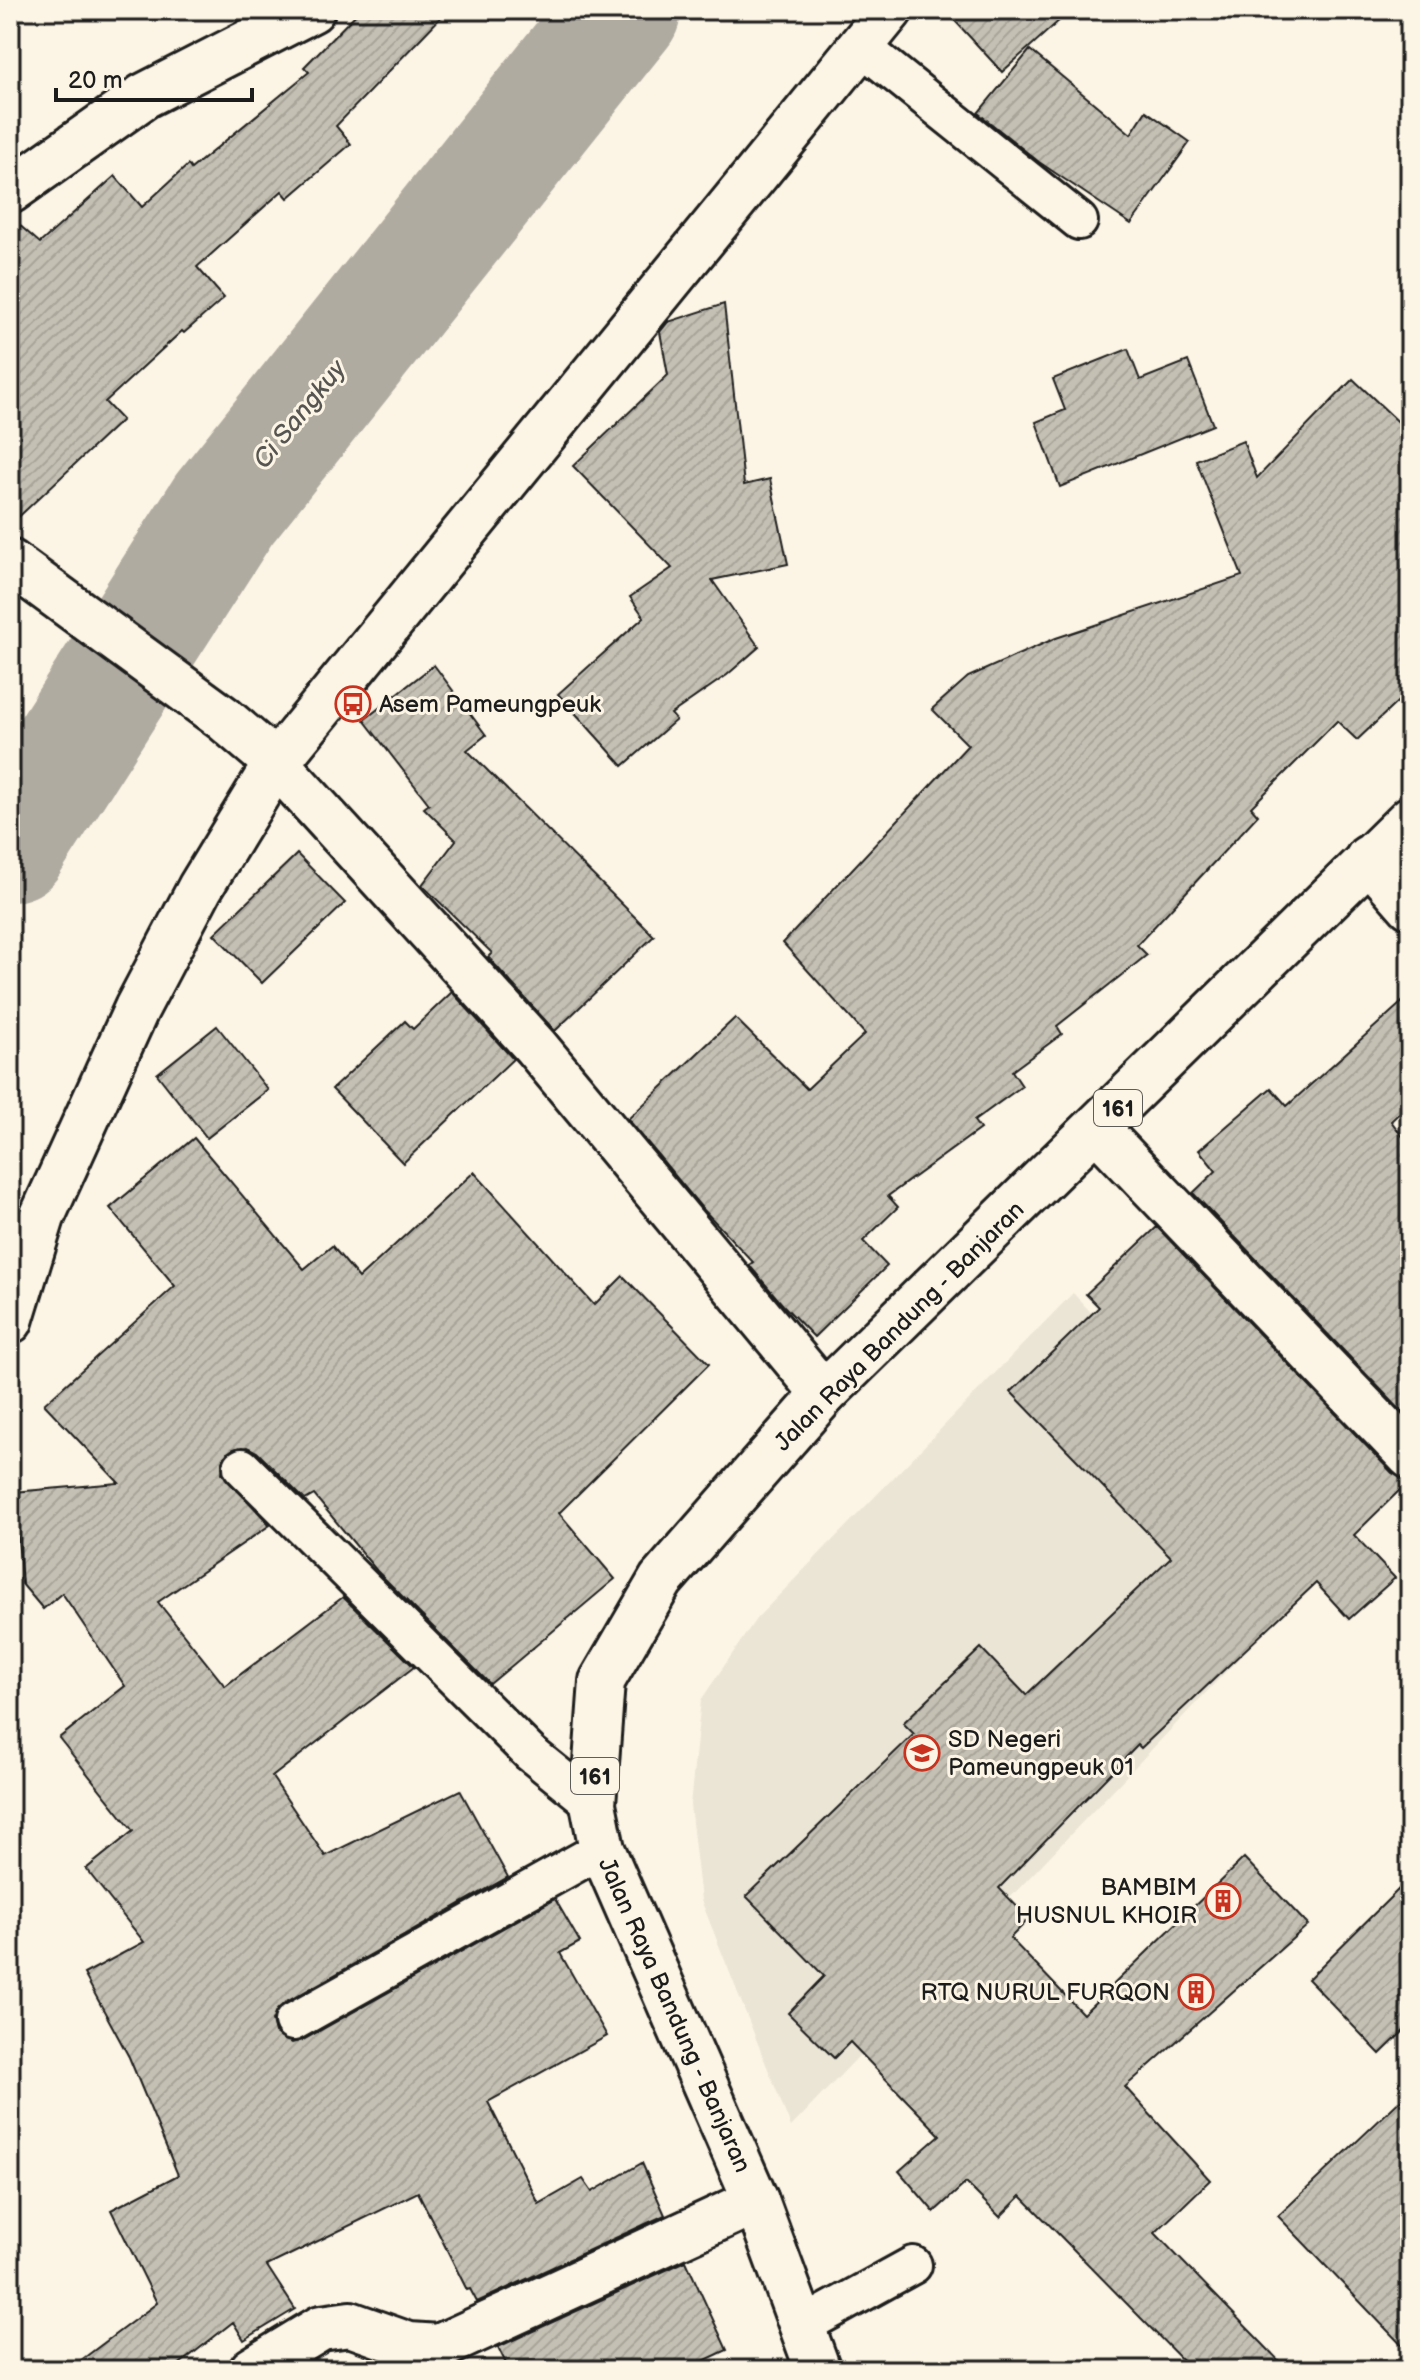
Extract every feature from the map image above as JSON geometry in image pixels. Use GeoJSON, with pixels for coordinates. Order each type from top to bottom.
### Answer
{"type":"FeatureCollection","features":[{"type":"Feature","properties":{"kind":"street"},"geometry":{"type":"LineString","coordinates":[[10,191],[144,96],[312,10]]}},
{"type":"Feature","properties":{"kind":"street"},"geometry":{"type":"LineString","coordinates":[[10,1321],[42,1217],[137,1008],[200,888],[276,763],[588,376],[890,10]]}},
{"type":"Feature","properties":{"kind":"street"},"geometry":{"type":"LineString","coordinates":[[18,569],[223,718],[276,763],[535,1046],[824,1394]]}},
{"type":"Feature","properties":{"kind":"street","name":"Jalan Raya Bandung - Banjaran"},"geometry":{"type":"LineString","coordinates":[[818,2370],[756,2201],[602,1849],[593,1804],[602,1681],[661,1580],[824,1394],[1410,819]]}},
{"type":"Feature","properties":{"kind":"street"},"geometry":{"type":"LineString","coordinates":[[1368,858],[1410,906]]}},
{"type":"Feature","properties":{"kind":"street"},"geometry":{"type":"LineString","coordinates":[[1097,1129],[1410,1456]]}},
{"type":"Feature","properties":{"kind":"street"},"geometry":{"type":"LineString","coordinates":[[252,2370],[321,2328],[350,2324],[409,2345],[439,2347],[756,2201]]}},
{"type":"Feature","properties":{"kind":"lane"},"geometry":{"type":"LineString","coordinates":[[862,47],[1079,221]]}},
{"type":"Feature","properties":{"kind":"lane"},"geometry":{"type":"LineString","coordinates":[[242,1467],[530,1753],[593,1804]]}},
{"type":"Feature","properties":{"kind":"lane"},"geometry":{"type":"LineString","coordinates":[[293,2022],[602,1849]]}},
{"type":"Feature","properties":{"kind":"lane"},"geometry":{"type":"LineString","coordinates":[[802,2326],[913,2265]]}},
{"type":"Feature","properties":{"kind":"shaded area","name":"SD Negeri Pameungpeuk 01"},"geometry":{"type":"Polygon","coordinates":[[[1073,1293],[1326,1567],[791,2127],[701,1900],[690,1805],[701,1700],[756,1619],[1073,1293]]]}},
{"type":"Feature","properties":{"kind":"building"},"geometry":{"type":"Polygon","coordinates":[[[360,10],[448,10],[336,126],[351,144],[288,198],[282,191],[197,267],[224,298],[184,333],[182,331],[105,402],[122,420],[10,525],[10,217],[40,243],[115,176],[142,207],[188,165],[191,169],[309,72],[304,67],[360,10]]]}},
{"type":"Feature","properties":{"kind":"building"},"geometry":{"type":"Polygon","coordinates":[[[945,10],[1071,10],[1002,72],[945,10]]]}},
{"type":"Feature","properties":{"kind":"building"},"geometry":{"type":"Polygon","coordinates":[[[1030,50],[1131,134],[1146,111],[1190,142],[1131,224],[1039,162],[978,113],[1030,50]]]}},
{"type":"Feature","properties":{"kind":"building"},"geometry":{"type":"Polygon","coordinates":[[[724,304],[744,485],[770,479],[788,564],[712,580],[759,647],[727,675],[671,714],[676,720],[623,766],[558,694],[644,617],[630,597],[672,568],[573,466],[668,375],[660,332],[668,322],[724,304]]]}},
{"type":"Feature","properties":{"kind":"building"},"geometry":{"type":"Polygon","coordinates":[[[1128,349],[1140,380],[1188,361],[1213,425],[1060,487],[1036,422],[1065,410],[1053,379],[1128,349]]]}},
{"type":"Feature","properties":{"kind":"building"},"geometry":{"type":"Polygon","coordinates":[[[1353,379],[1410,433],[1410,690],[1357,740],[1337,721],[1251,807],[1258,815],[1137,945],[1147,955],[1057,1026],[1062,1034],[1012,1071],[1022,1086],[974,1121],[980,1129],[888,1196],[898,1207],[863,1241],[887,1266],[814,1337],[783,1305],[749,1265],[753,1262],[701,1207],[628,1119],[735,1018],[807,1089],[865,1034],[783,943],[968,745],[932,709],[968,677],[1056,638],[1242,576],[1196,460],[1243,441],[1257,478],[1353,379]]]}},
{"type":"Feature","properties":{"kind":"building"},"geometry":{"type":"Polygon","coordinates":[[[434,665],[486,735],[467,750],[654,936],[555,1031],[488,957],[492,953],[422,885],[456,840],[424,808],[429,804],[364,720],[434,665]]]}},
{"type":"Feature","properties":{"kind":"building"},"geometry":{"type":"Polygon","coordinates":[[[297,854],[345,903],[262,983],[214,934],[297,854]]]}},
{"type":"Feature","properties":{"kind":"building"},"geometry":{"type":"Polygon","coordinates":[[[452,992],[513,1059],[403,1163],[332,1089],[405,1021],[413,1029],[452,992]]]}},
{"type":"Feature","properties":{"kind":"building"},"geometry":{"type":"Polygon","coordinates":[[[1410,995],[1410,1103],[1391,1121],[1410,1146],[1410,1420],[1193,1193],[1216,1171],[1199,1150],[1271,1088],[1287,1106],[1410,995]]]}},
{"type":"Feature","properties":{"kind":"building"},"geometry":{"type":"Polygon","coordinates":[[[217,1026],[268,1090],[207,1138],[157,1074],[217,1026]]]}},
{"type":"Feature","properties":{"kind":"building"},"geometry":{"type":"Polygon","coordinates":[[[194,1138],[304,1269],[332,1246],[359,1278],[474,1172],[594,1305],[623,1276],[709,1364],[559,1513],[615,1579],[490,1684],[377,1571],[314,1495],[305,1500],[257,1452],[247,1447],[227,1453],[222,1473],[270,1525],[158,1602],[225,1686],[343,1597],[414,1667],[272,1777],[325,1856],[460,1790],[508,1877],[283,2004],[272,2021],[275,2033],[292,2043],[303,2040],[555,1899],[580,1942],[560,1953],[607,2036],[488,2102],[539,2204],[583,2179],[592,2192],[642,2163],[665,2215],[477,2302],[470,2289],[467,2290],[418,2192],[267,2266],[295,2309],[244,2340],[233,2322],[172,2370],[68,2370],[157,2303],[111,2210],[178,2175],[129,2057],[84,1974],[144,1942],[86,1869],[133,1831],[59,1738],[125,1686],[62,1593],[43,1609],[22,1584],[14,1492],[119,1483],[44,1404],[175,1286],[110,1208],[194,1138]]]}},
{"type":"Feature","properties":{"kind":"building"},"geometry":{"type":"Polygon","coordinates":[[[1157,1227],[1392,1473],[1410,1480],[1354,1535],[1395,1578],[1349,1619],[1316,1583],[1141,1748],[1138,1745],[999,1888],[1029,1919],[1010,1938],[1083,2014],[1244,1858],[1308,1925],[1125,2087],[1210,2180],[1155,2233],[1288,2370],[1192,2370],[1021,2196],[1000,2217],[966,2183],[934,2212],[899,2171],[940,2135],[850,2042],[834,2058],[788,2013],[824,1976],[746,1896],[914,1734],[903,1723],[981,1648],[1026,1695],[1171,1557],[1011,1392],[1099,1307],[1086,1294],[1157,1227]]]}},
{"type":"Feature","properties":{"kind":"building"},"geometry":{"type":"Polygon","coordinates":[[[1410,1878],[1410,2025],[1380,2054],[1308,1979],[1410,1878]]]}},
{"type":"Feature","properties":{"kind":"building"},"geometry":{"type":"Polygon","coordinates":[[[1410,2091],[1410,2354],[1278,2216],[1410,2091]]]}},
{"type":"Feature","properties":{"kind":"building"},"geometry":{"type":"Polygon","coordinates":[[[686,2261],[727,2350],[684,2370],[509,2370],[498,2347],[686,2261]]]}},
{"type":"Feature","properties":{"kind":"waterway","name":"Ci Sangkuy"},"geometry":{"type":"LineString","coordinates":[[10,843],[224,509],[622,10]]}},
{"type":"Feature","properties":{"kind":"place","name":"Asem Pameungpeuk"},"geometry":{"type":"Point","coordinates":[353,704]}},
{"type":"Feature","properties":{"kind":"place","name":"SD Negeri Pameungpeuk 01"},"geometry":{"type":"Point","coordinates":[922,1753]}},
{"type":"Feature","properties":{"kind":"place","name":"BAMBIM HUSNUL KHOIR"},"geometry":{"type":"Point","coordinates":[1223,1901]}},
{"type":"Feature","properties":{"kind":"place","name":"RTQ NURUL FURQON"},"geometry":{"type":"Point","coordinates":[1196,1992]}}]}
